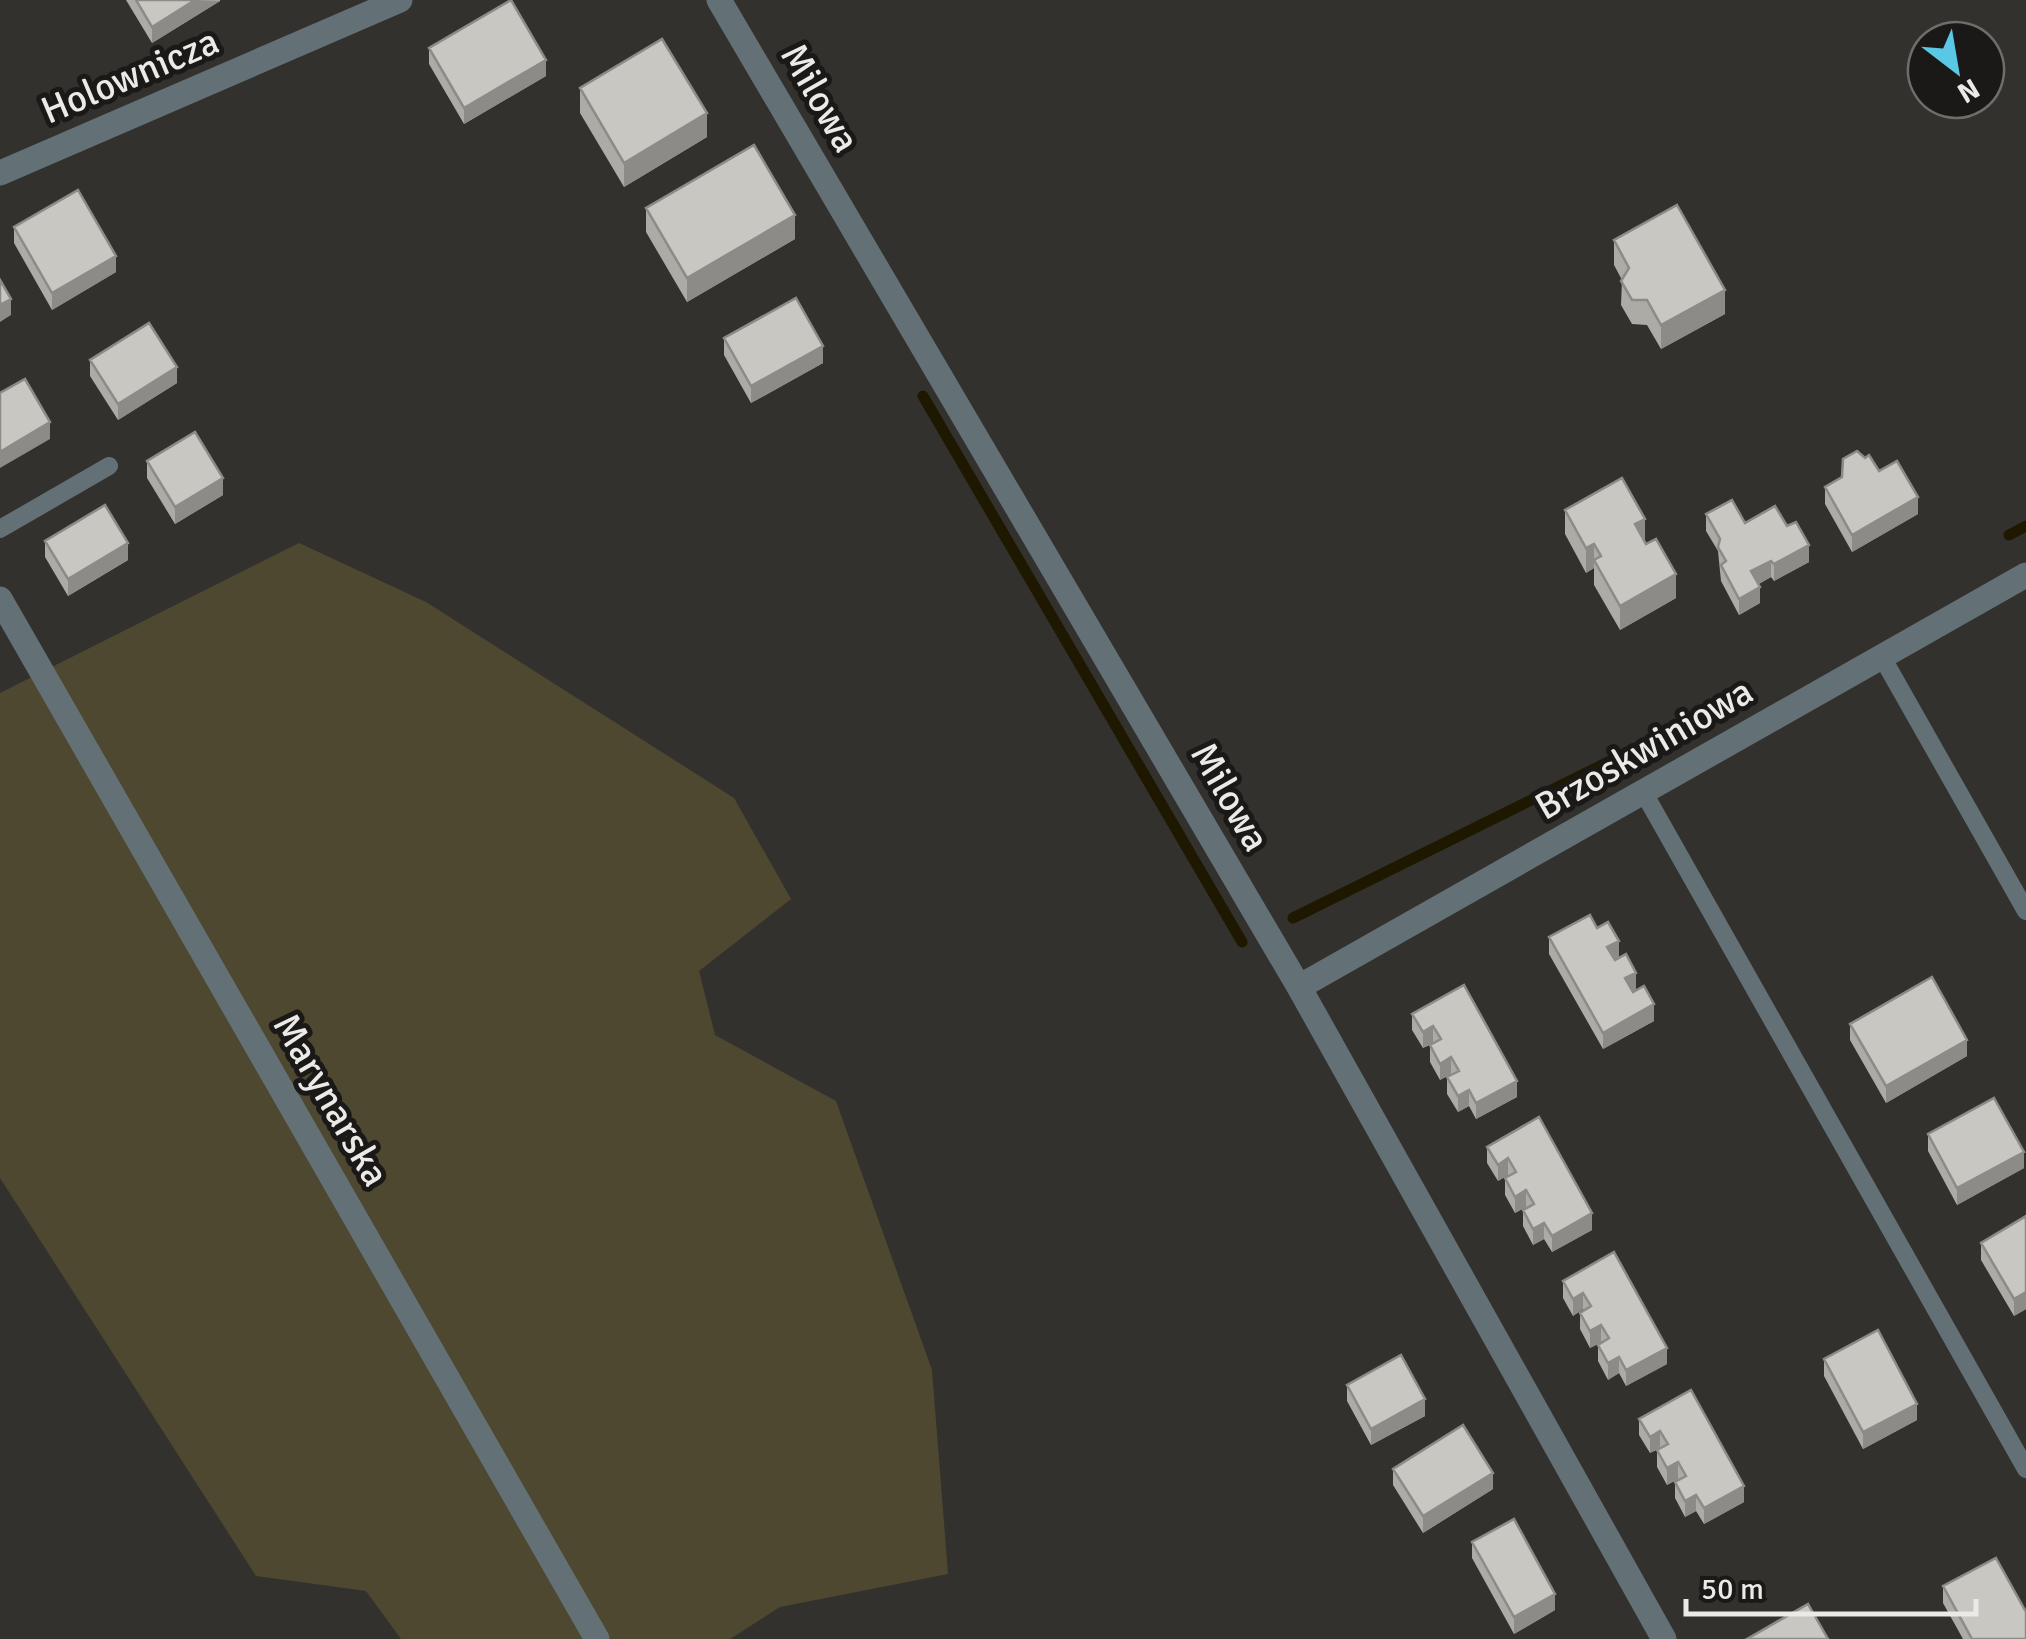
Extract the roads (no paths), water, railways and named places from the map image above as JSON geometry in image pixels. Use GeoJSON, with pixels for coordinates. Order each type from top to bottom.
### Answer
{"type":"FeatureCollection","features":[{"type":"Feature","properties":{"kind":"street","name":"Holownicza"},"geometry":{"type":"LineString","coordinates":[[0,173],[400,0]]}},
{"type":"Feature","properties":{"kind":"street","name":"Milowa"},"geometry":{"type":"LineString","coordinates":[[719,0],[1298,987],[1664,1639]]}},
{"type":"Feature","properties":{"kind":"street","name":"Brzoskwiniowa"},"geometry":{"type":"LineString","coordinates":[[1298,987],[2026,575]]}},
{"type":"Feature","properties":{"kind":"street","name":"Marynarska"},"geometry":{"type":"LineString","coordinates":[[0,599],[597,1639]]}},
{"type":"Feature","properties":{"kind":"lane"},"geometry":{"type":"LineString","coordinates":[[0,529],[110,466]]}},
{"type":"Feature","properties":{"kind":"lane"},"geometry":{"type":"LineString","coordinates":[[1882,658],[2026,911]]}},
{"type":"Feature","properties":{"kind":"lane"},"geometry":{"type":"LineString","coordinates":[[1644,792],[2026,1469]]}},
{"type":"Feature","properties":{"kind":"waterway"},"geometry":{"type":"LineString","coordinates":[[923,396],[1242,942]]}},
{"type":"Feature","properties":{"kind":"waterway"},"geometry":{"type":"LineString","coordinates":[[2009,535],[2026,526]]}},
{"type":"Feature","properties":{"kind":"waterway"},"geometry":{"type":"LineString","coordinates":[[1293,918],[1681,726]]}}]}
